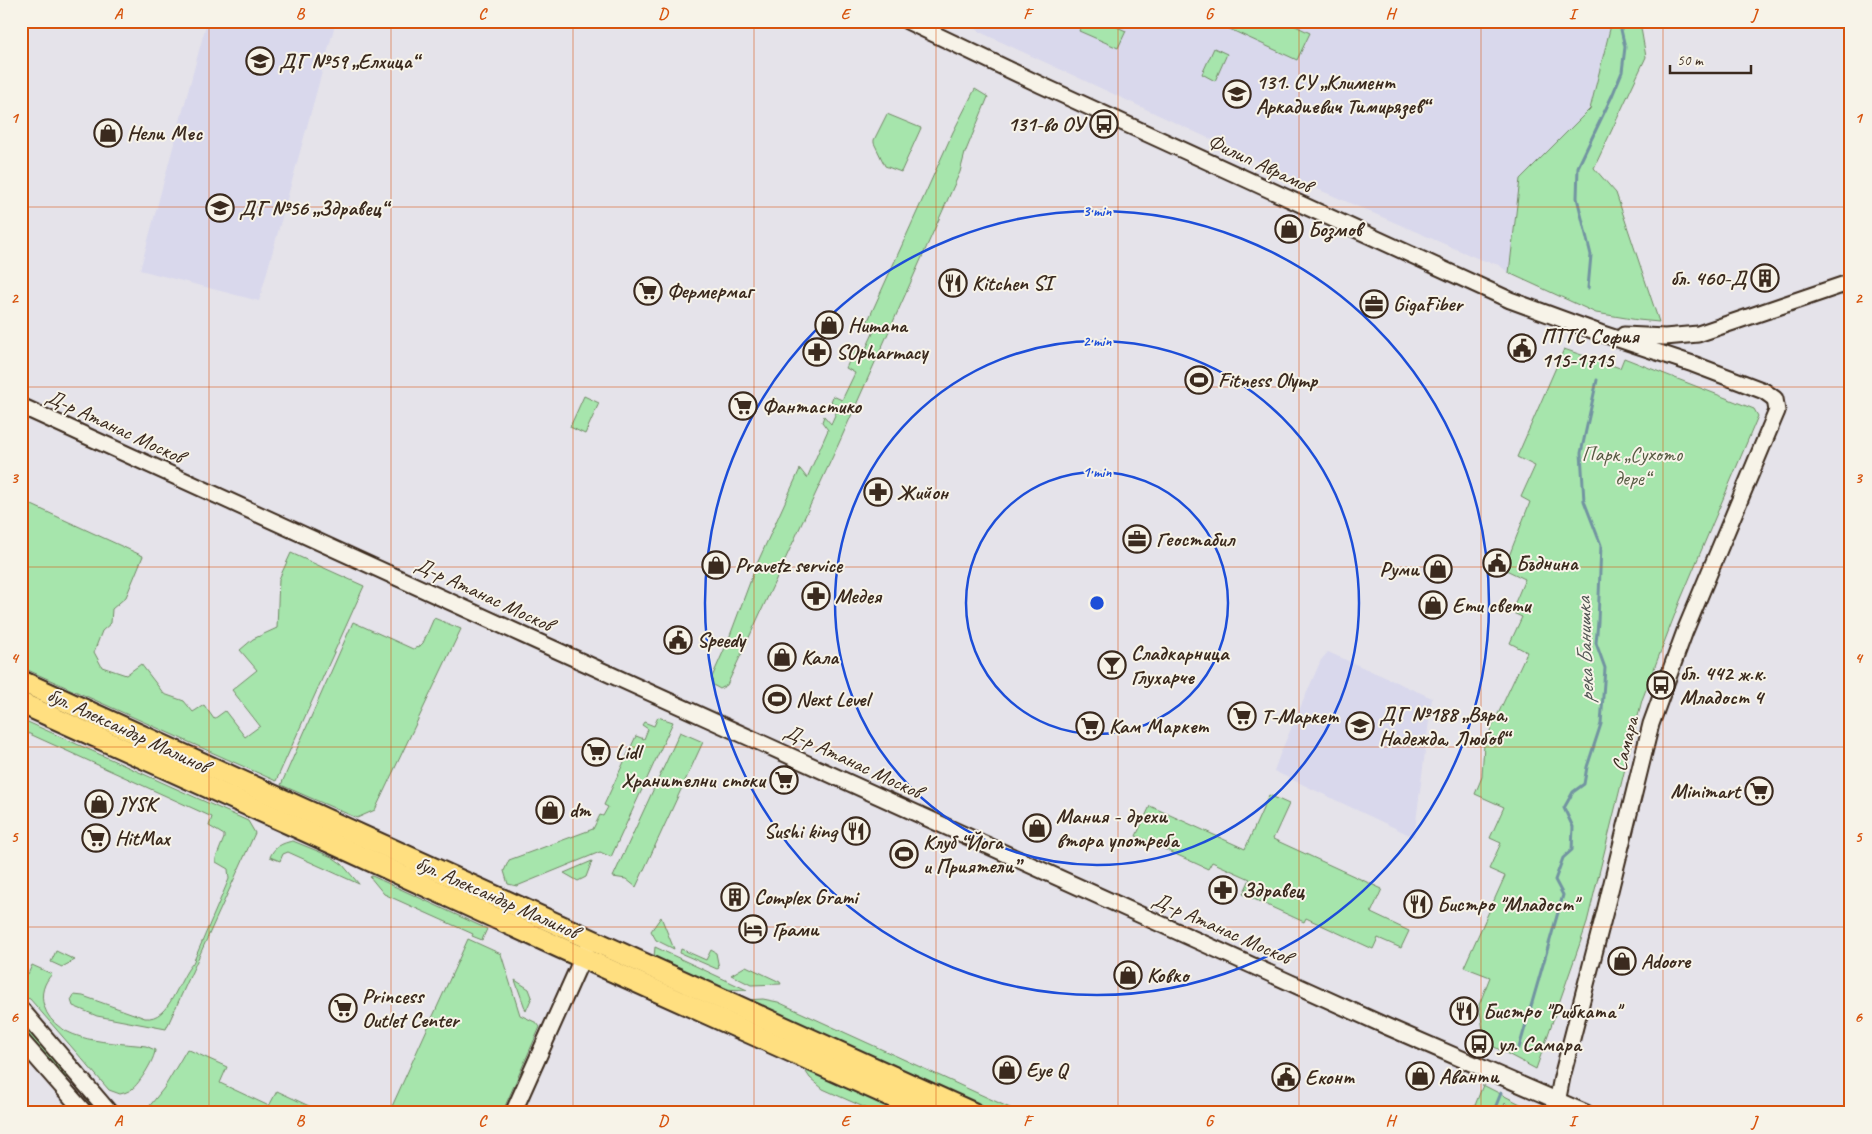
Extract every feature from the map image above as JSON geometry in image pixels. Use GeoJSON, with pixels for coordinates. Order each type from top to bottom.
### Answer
{"type":"FeatureCollection","features":[{"type":"Feature","properties":{"kind":"main road","name":"бул. Александър Малинов"},"geometry":{"type":"LineString","coordinates":[[21,681],[973,1113]]}},
{"type":"Feature","properties":{"kind":"main road","name":"бул. Александър Малинов"},"geometry":{"type":"LineString","coordinates":[[21,703],[928,1113]]}},
{"type":"Feature","properties":{"kind":"street","name":"Филип Аврамов"},"geometry":{"type":"LineString","coordinates":[[907,21],[1041,85],[1495,293],[1600,333]]}},
{"type":"Feature","properties":{"kind":"street"},"geometry":{"type":"LineString","coordinates":[[1693,364],[1685,358],[1682,347],[1689,338],[1851,282]]}},
{"type":"Feature","properties":{"kind":"street"},"geometry":{"type":"LineString","coordinates":[[1600,333],[1665,337],[1698,334]]}},
{"type":"Feature","properties":{"kind":"street"},"geometry":{"type":"LineString","coordinates":[[1600,333],[1693,364]]}},
{"type":"Feature","properties":{"kind":"street","name":"Самара"},"geometry":{"type":"LineString","coordinates":[[1556,1107],[1651,724],[1685,630],[1777,411],[1776,399],[1764,392],[1693,364]]}},
{"type":"Feature","properties":{"kind":"street","name":"Д-р Атанас Москов"},"geometry":{"type":"LineString","coordinates":[[21,406],[1388,1027],[1556,1107],[1586,1113]]}},
{"type":"Feature","properties":{"kind":"street"},"geometry":{"type":"LineString","coordinates":[[513,1113],[591,939]]}},
{"type":"Feature","properties":{"kind":"street"},"geometry":{"type":"LineString","coordinates":[[21,1008],[110,1113]]}},
{"type":"Feature","properties":{"kind":"street"},"geometry":{"type":"LineString","coordinates":[[21,1040],[85,1113]]}},
{"type":"Feature","properties":{"kind":"shaded area","name":"ДГ №56 „Здравец“"},"geometry":{"type":"Polygon","coordinates":[[[207,21],[336,21],[259,301],[140,270],[207,21]]]}},
{"type":"Feature","properties":{"kind":"shaded area"},"geometry":{"type":"Polygon","coordinates":[[[963,21],[1612,21],[1590,109],[1520,179],[1509,273],[1499,265],[1479,259],[1322,191],[984,34],[963,21]]]}},
{"type":"Feature","properties":{"kind":"shaded area","name":"ДГ №188 „Вяра, Надежда, Любов“"},"geometry":{"type":"Polygon","coordinates":[[[1328,652],[1432,698],[1414,837],[1274,771],[1321,660],[1328,652]]]}},
{"type":"Feature","properties":{"kind":"green space"},"geometry":{"type":"Polygon","coordinates":[[[1083,21],[1104,21],[1126,31],[1118,48],[1079,31],[1083,21]]]}},
{"type":"Feature","properties":{"kind":"green space"},"geometry":{"type":"Polygon","coordinates":[[[1225,21],[1285,21],[1310,33],[1297,60],[1223,26],[1225,21]]]}},
{"type":"Feature","properties":{"kind":"green space"},"geometry":{"type":"Polygon","coordinates":[[[1612,21],[1644,21],[1641,28],[1646,57],[1594,168],[1616,193],[1659,322],[1596,313],[1509,273],[1520,179],[1590,109],[1612,21]]]}},
{"type":"Feature","properties":{"kind":"green space"},"geometry":{"type":"Polygon","coordinates":[[[1214,48],[1227,54],[1215,81],[1202,74],[1214,48]]]}},
{"type":"Feature","properties":{"kind":"green space"},"geometry":{"type":"Polygon","coordinates":[[[975,89],[988,97],[965,153],[960,172],[839,443],[727,685],[720,689],[713,685],[712,677],[728,641],[756,566],[800,469],[807,478],[828,430],[822,422],[824,416],[831,424],[839,406],[831,402],[833,396],[842,400],[855,373],[846,368],[855,349],[864,353],[875,329],[866,325],[953,132],[975,89]]]}},
{"type":"Feature","properties":{"kind":"green space"},"geometry":{"type":"Polygon","coordinates":[[[887,114],[921,128],[901,172],[885,166],[874,143],[887,114]]]}},
{"type":"Feature","properties":{"kind":"green space","name":"Парк „Сухото дере“"},"geometry":{"type":"Polygon","coordinates":[[[1564,349],[1620,368],[1624,358],[1754,409],[1758,416],[1680,601],[1642,700],[1586,926],[1536,1069],[1485,1042],[1479,1005],[1490,977],[1464,967],[1505,876],[1489,869],[1501,843],[1490,838],[1504,807],[1475,794],[1482,777],[1484,744],[1527,652],[1510,643],[1522,617],[1511,612],[1525,579],[1504,569],[1530,502],[1521,497],[1535,466],[1517,457],[1564,349]]]}},
{"type":"Feature","properties":{"kind":"green space"},"geometry":{"type":"Polygon","coordinates":[[[584,396],[599,403],[585,434],[570,427],[584,396]]]}},
{"type":"Feature","properties":{"kind":"green space"},"geometry":{"type":"Polygon","coordinates":[[[21,500],[143,556],[126,597],[112,609],[111,623],[102,631],[94,652],[102,667],[126,675],[141,664],[164,694],[184,701],[193,712],[204,705],[214,719],[225,711],[245,737],[260,726],[232,690],[257,670],[240,650],[253,639],[277,628],[279,579],[291,553],[364,586],[276,781],[21,667],[21,500]]]}},
{"type":"Feature","properties":{"kind":"green space"},"geometry":{"type":"Polygon","coordinates":[[[434,618],[461,629],[375,810],[357,818],[281,785],[353,622],[413,649],[423,643],[434,618]]]}},
{"type":"Feature","properties":{"kind":"green space"},"geometry":{"type":"Polygon","coordinates":[[[658,717],[673,722],[611,857],[600,852],[517,886],[508,884],[504,871],[509,860],[593,829],[600,815],[603,816],[608,807],[604,805],[636,736],[644,739],[648,729],[642,725],[644,722],[654,726],[658,717]]]}},
{"type":"Feature","properties":{"kind":"green space"},"geometry":{"type":"Polygon","coordinates":[[[21,719],[248,821],[255,833],[166,1029],[97,1016],[73,1006],[71,1000],[74,995],[83,996],[145,1018],[154,1017],[161,1013],[173,998],[193,963],[229,879],[228,869],[216,862],[224,835],[209,826],[212,817],[21,730],[21,719]]]}},
{"type":"Feature","properties":{"kind":"green space"},"geometry":{"type":"Polygon","coordinates":[[[680,732],[703,742],[636,887],[626,879],[613,877],[680,732]]]}},
{"type":"Feature","properties":{"kind":"green space"},"geometry":{"type":"Polygon","coordinates":[[[1269,795],[1289,804],[1273,839],[1382,889],[1371,913],[1409,931],[1401,948],[1378,938],[1373,949],[1306,918],[1304,922],[1243,894],[1250,879],[1212,862],[1208,869],[1136,836],[1150,806],[1245,849],[1269,795]]]}},
{"type":"Feature","properties":{"kind":"green space"},"geometry":{"type":"Polygon","coordinates":[[[293,841],[332,857],[342,864],[359,884],[288,852],[283,854],[280,861],[270,857],[279,846],[293,841]]]}},
{"type":"Feature","properties":{"kind":"green space"},"geometry":{"type":"Polygon","coordinates":[[[592,861],[586,877],[578,881],[564,873],[592,861]]]}},
{"type":"Feature","properties":{"kind":"green space"},"geometry":{"type":"Polygon","coordinates":[[[372,876],[487,929],[482,940],[472,936],[473,934],[384,894],[370,877],[372,876]]]}},
{"type":"Feature","properties":{"kind":"green space"},"geometry":{"type":"Polygon","coordinates":[[[661,917],[674,949],[656,940],[651,931],[661,917]]]}},
{"type":"Feature","properties":{"kind":"green space"},"geometry":{"type":"Polygon","coordinates":[[[468,939],[501,954],[520,1015],[537,1023],[540,1027],[502,1113],[389,1113],[468,939]]]}},
{"type":"Feature","properties":{"kind":"green space"},"geometry":{"type":"Polygon","coordinates":[[[655,947],[747,990],[721,989],[654,957],[655,947]]]}},
{"type":"Feature","properties":{"kind":"green space"},"geometry":{"type":"Polygon","coordinates":[[[681,949],[706,960],[711,950],[716,953],[719,968],[717,969],[680,953],[681,949]]]}},
{"type":"Feature","properties":{"kind":"green space"},"geometry":{"type":"Polygon","coordinates":[[[56,951],[75,960],[62,967],[51,962],[56,951]]]}},
{"type":"Feature","properties":{"kind":"green space"},"geometry":{"type":"Polygon","coordinates":[[[32,965],[52,974],[47,981],[42,997],[44,1006],[51,1018],[61,1028],[88,1039],[146,1046],[155,1050],[146,1071],[132,1089],[120,1094],[109,1090],[30,999],[21,994],[21,970],[28,974],[32,965]]]}},
{"type":"Feature","properties":{"kind":"green space"},"geometry":{"type":"Polygon","coordinates":[[[746,966],[781,984],[751,985],[731,975],[746,966]]]}},
{"type":"Feature","properties":{"kind":"green space"},"geometry":{"type":"Polygon","coordinates":[[[515,980],[529,989],[532,997],[526,1011],[515,980]]]}},
{"type":"Feature","properties":{"kind":"green space"},"geometry":{"type":"Polygon","coordinates":[[[763,999],[778,1002],[1021,1113],[991,1113],[745,1000],[763,999]]]}},
{"type":"Feature","properties":{"kind":"green space"},"geometry":{"type":"Polygon","coordinates":[[[21,1019],[70,1075],[68,1079],[64,1080],[21,1030],[21,1019]]]}},
{"type":"Feature","properties":{"kind":"green space"},"geometry":{"type":"Polygon","coordinates":[[[187,1049],[227,1067],[220,1083],[269,1106],[277,1091],[324,1113],[144,1113],[164,1088],[187,1049]]]}},
{"type":"Feature","properties":{"kind":"green space"},"geometry":{"type":"Polygon","coordinates":[[[802,1066],[904,1113],[877,1113],[823,1089],[810,1078],[802,1066]]]}},
{"type":"Feature","properties":{"kind":"green space"},"geometry":{"type":"Polygon","coordinates":[[[1483,1085],[1532,1110],[1533,1113],[1516,1113],[1505,1103],[1502,1113],[1472,1113],[1483,1085]]]}},
{"type":"Feature","properties":{"kind":"waterway","name":"река Банишка"},"geometry":{"type":"LineString","coordinates":[[1588,288],[1591,255],[1577,198],[1578,167],[1622,72],[1625,47],[1619,21]]}},
{"type":"Feature","properties":{"kind":"waterway","name":"река Банишка"},"geometry":{"type":"LineString","coordinates":[[1519,1048],[1563,895],[1555,880],[1563,858],[1572,850],[1573,827],[1564,808],[1573,792],[1584,784],[1587,767],[1601,724],[1605,668],[1596,643],[1601,545],[1584,501],[1581,453],[1597,380]]}},
{"type":"Feature","properties":{"kind":"waterway","name":"река Банишка"},"geometry":{"type":"LineString","coordinates":[[1493,1113],[1501,1093]]}},
{"type":"Feature","properties":{"kind":"place","name":"ДГ №59 „Елхица“"},"geometry":{"type":"Point","coordinates":[260,61]}},
{"type":"Feature","properties":{"kind":"place","name":"131. СУ „Климент Аркадиевич Тимирязев“"},"geometry":{"type":"Point","coordinates":[1237,94]}},
{"type":"Feature","properties":{"kind":"place","name":"131-во ОУ"},"geometry":{"type":"Point","coordinates":[1104,124]}},
{"type":"Feature","properties":{"kind":"place","name":"Нели Мес"},"geometry":{"type":"Point","coordinates":[108,133]}},
{"type":"Feature","properties":{"kind":"place","name":"ДГ №56 „Здравец“"},"geometry":{"type":"Point","coordinates":[220,208]}},
{"type":"Feature","properties":{"kind":"place","name":"Бозмов"},"geometry":{"type":"Point","coordinates":[1289,229]}},
{"type":"Feature","properties":{"kind":"place","name":"бл. 460-Д"},"geometry":{"type":"Point","coordinates":[1765,278]}},
{"type":"Feature","properties":{"kind":"place","name":"Kitchen SI"},"geometry":{"type":"Point","coordinates":[953,283]}},
{"type":"Feature","properties":{"kind":"place","name":"Фермермаг"},"geometry":{"type":"Point","coordinates":[648,291]}},
{"type":"Feature","properties":{"kind":"place","name":"GigaFiber"},"geometry":{"type":"Point","coordinates":[1374,304]}},
{"type":"Feature","properties":{"kind":"place","name":"Humana"},"geometry":{"type":"Point","coordinates":[829,325]}},
{"type":"Feature","properties":{"kind":"place","name":"ПТТС София 115-1715"},"geometry":{"type":"Point","coordinates":[1522,348]}},
{"type":"Feature","properties":{"kind":"place","name":"SOpharmacy"},"geometry":{"type":"Point","coordinates":[817,352]}},
{"type":"Feature","properties":{"kind":"place","name":"Fitness Olymp"},"geometry":{"type":"Point","coordinates":[1199,380]}},
{"type":"Feature","properties":{"kind":"place","name":"Фантастико"},"geometry":{"type":"Point","coordinates":[743,406]}},
{"type":"Feature","properties":{"kind":"place","name":"Жийон"},"geometry":{"type":"Point","coordinates":[878,492]}},
{"type":"Feature","properties":{"kind":"place","name":"Геостабил"},"geometry":{"type":"Point","coordinates":[1137,539]}},
{"type":"Feature","properties":{"kind":"place","name":"Бъднина"},"geometry":{"type":"Point","coordinates":[1497,563]}},
{"type":"Feature","properties":{"kind":"place","name":"Pravetz service"},"geometry":{"type":"Point","coordinates":[716,565]}},
{"type":"Feature","properties":{"kind":"place","name":"Руми"},"geometry":{"type":"Point","coordinates":[1438,569]}},
{"type":"Feature","properties":{"kind":"place","name":"Медея"},"geometry":{"type":"Point","coordinates":[816,596]}},
{"type":"Feature","properties":{"kind":"place","name":"Ети свети"},"geometry":{"type":"Point","coordinates":[1433,605]}},
{"type":"Feature","properties":{"kind":"place","name":"Speedy"},"geometry":{"type":"Point","coordinates":[678,640]}},
{"type":"Feature","properties":{"kind":"place","name":"Кала"},"geometry":{"type":"Point","coordinates":[782,657]}},
{"type":"Feature","properties":{"kind":"place","name":"Сладкарница Глухарче"},"geometry":{"type":"Point","coordinates":[1112,665]}},
{"type":"Feature","properties":{"kind":"place","name":"бл. 442 ж.к. Младост 4"},"geometry":{"type":"Point","coordinates":[1661,685]}},
{"type":"Feature","properties":{"kind":"place","name":"Next Level"},"geometry":{"type":"Point","coordinates":[777,699]}},
{"type":"Feature","properties":{"kind":"place","name":"Т-Маркет"},"geometry":{"type":"Point","coordinates":[1242,716]}},
{"type":"Feature","properties":{"kind":"place","name":"Кам Маркет"},"geometry":{"type":"Point","coordinates":[1090,726]}},
{"type":"Feature","properties":{"kind":"place","name":"ДГ №188 „Вяра, Надежда, Любов“"},"geometry":{"type":"Point","coordinates":[1360,726]}},
{"type":"Feature","properties":{"kind":"place","name":"Lidl"},"geometry":{"type":"Point","coordinates":[596,752]}},
{"type":"Feature","properties":{"kind":"place","name":"Хранителни стоки"},"geometry":{"type":"Point","coordinates":[784,780]}},
{"type":"Feature","properties":{"kind":"place","name":"Minimart"},"geometry":{"type":"Point","coordinates":[1759,791]}},
{"type":"Feature","properties":{"kind":"place","name":"JYSK"},"geometry":{"type":"Point","coordinates":[99,804]}},
{"type":"Feature","properties":{"kind":"place","name":"dm"},"geometry":{"type":"Point","coordinates":[550,810]}},
{"type":"Feature","properties":{"kind":"place","name":"Мания - дрехи втора употреба"},"geometry":{"type":"Point","coordinates":[1037,828]}},
{"type":"Feature","properties":{"kind":"place","name":"Sushi king"},"geometry":{"type":"Point","coordinates":[856,831]}},
{"type":"Feature","properties":{"kind":"place","name":"HitMax"},"geometry":{"type":"Point","coordinates":[96,838]}},
{"type":"Feature","properties":{"kind":"place","name":"Клуб “Йога и Приятели”"},"geometry":{"type":"Point","coordinates":[904,854]}},
{"type":"Feature","properties":{"kind":"place","name":"Здравец"},"geometry":{"type":"Point","coordinates":[1223,890]}},
{"type":"Feature","properties":{"kind":"place","name":"Complex Grami"},"geometry":{"type":"Point","coordinates":[735,897]}},
{"type":"Feature","properties":{"kind":"place","name":"Бистро \"Младост\""},"geometry":{"type":"Point","coordinates":[1418,904]}},
{"type":"Feature","properties":{"kind":"place","name":"Грами"},"geometry":{"type":"Point","coordinates":[753,929]}},
{"type":"Feature","properties":{"kind":"place","name":"Adoore"},"geometry":{"type":"Point","coordinates":[1622,961]}},
{"type":"Feature","properties":{"kind":"place","name":"Ковко"},"geometry":{"type":"Point","coordinates":[1128,975]}},
{"type":"Feature","properties":{"kind":"place","name":"Princess Outlet Center"},"geometry":{"type":"Point","coordinates":[343,1008]}},
{"type":"Feature","properties":{"kind":"place","name":"Бистро \"Рибката\""},"geometry":{"type":"Point","coordinates":[1464,1011]}},
{"type":"Feature","properties":{"kind":"place","name":"ул. Самара"},"geometry":{"type":"Point","coordinates":[1479,1044]}},
{"type":"Feature","properties":{"kind":"place","name":"Eye Q"},"geometry":{"type":"Point","coordinates":[1007,1070]}},
{"type":"Feature","properties":{"kind":"place","name":"Аванти"},"geometry":{"type":"Point","coordinates":[1420,1076]}},
{"type":"Feature","properties":{"kind":"place","name":"Еконт"},"geometry":{"type":"Point","coordinates":[1286,1077]}}]}
